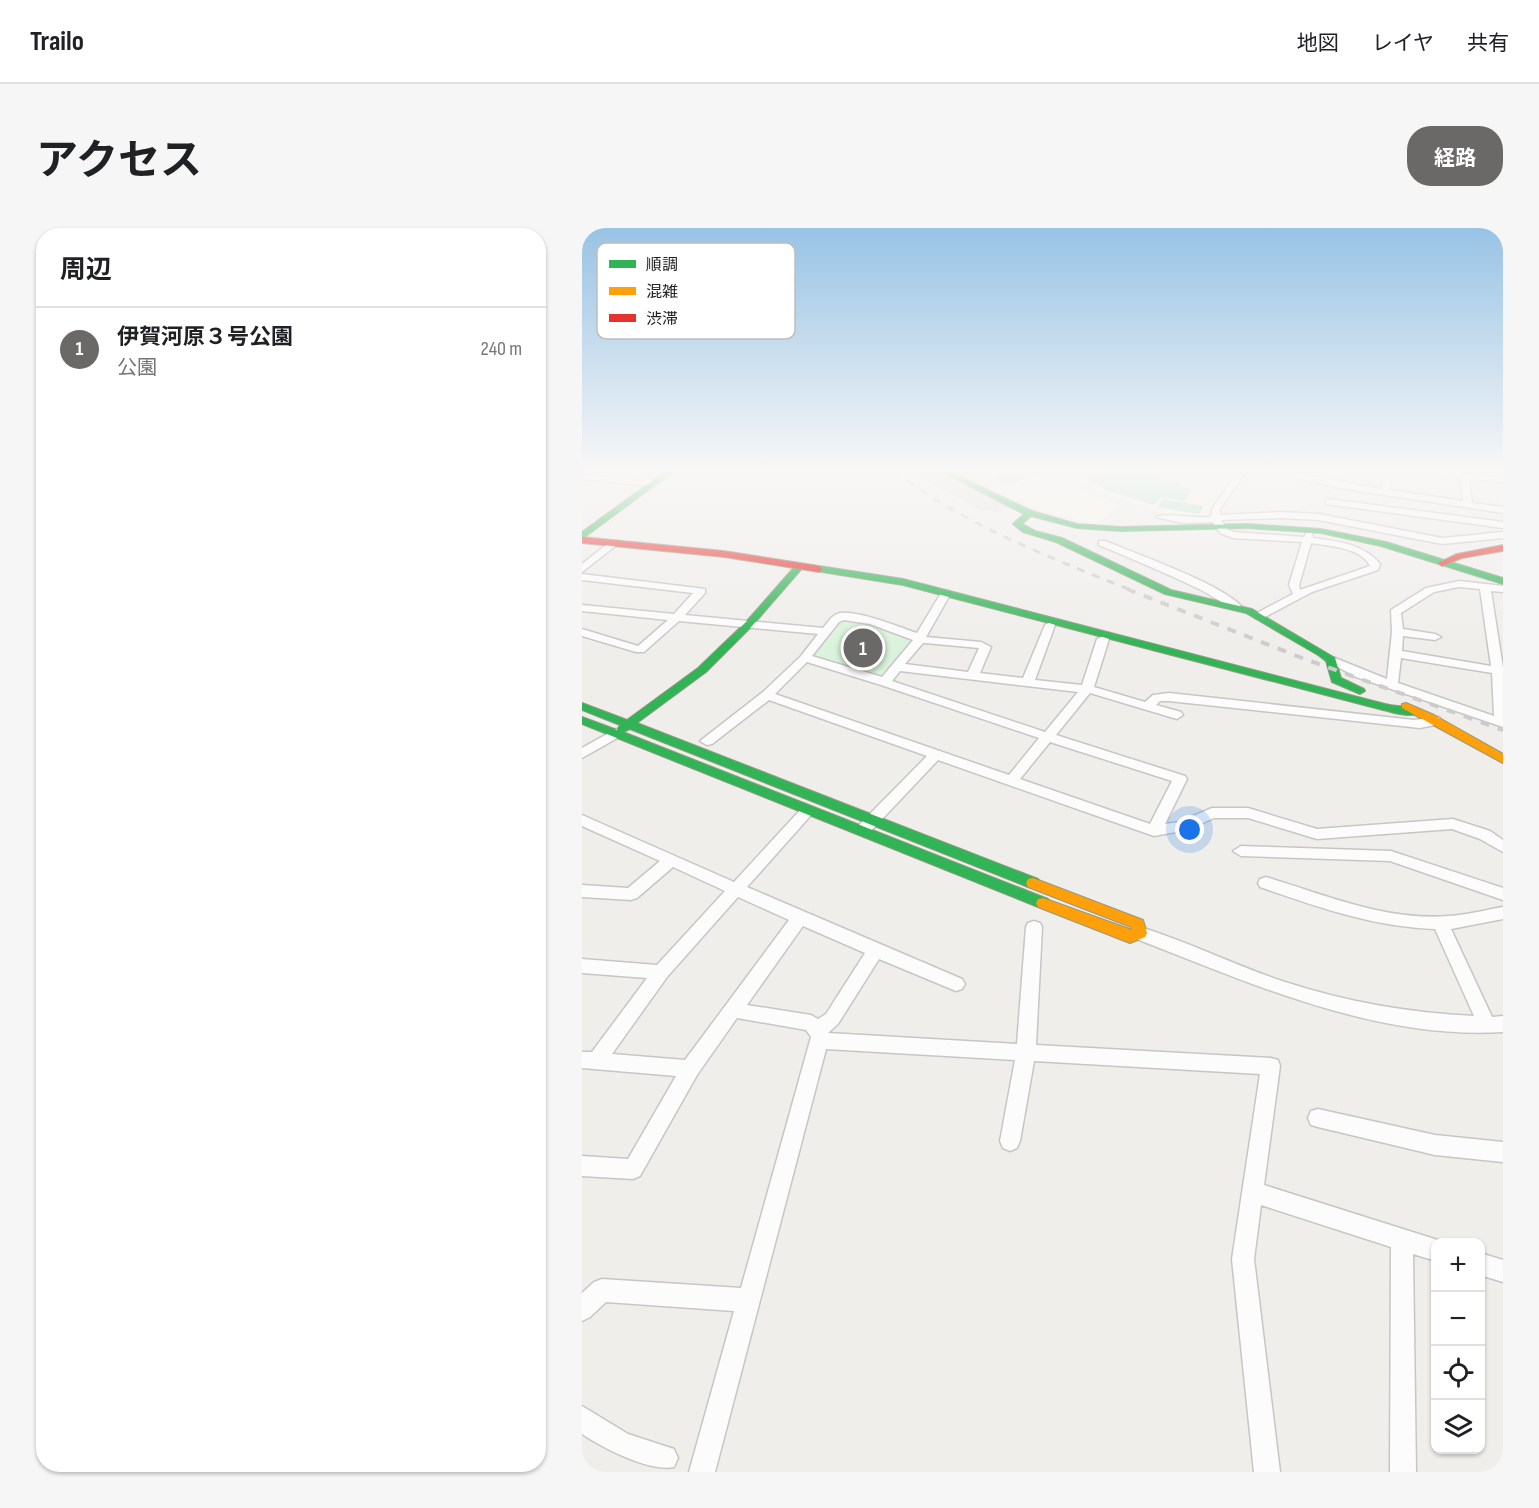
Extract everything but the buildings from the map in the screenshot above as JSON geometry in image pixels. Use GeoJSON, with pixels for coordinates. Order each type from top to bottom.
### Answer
{"type":"FeatureCollection","features":[{"type":"Feature","properties":{"kind":"street"},"geometry":{"type":"LineString","coordinates":[[1022,529],[1059,540],[1165,591],[1236,606],[1259,616],[1331,660],[1392,685],[1502,723],[1500,673],[1485,587]]}},
{"type":"Feature","properties":{"kind":"street"},"geometry":{"type":"LineString","coordinates":[[1222,529],[1233,535],[1308,538],[1365,552],[1372,558],[1375,567],[1298,594],[1259,616]]}},
{"type":"Feature","properties":{"kind":"street"},"geometry":{"type":"LineString","coordinates":[[1298,529],[1321,531],[1383,544],[1503,581]]}},
{"type":"Feature","properties":{"kind":"street"},"geometry":{"type":"LineString","coordinates":[[1373,529],[1442,541],[1503,535]]}},
{"type":"Feature","properties":{"kind":"street"},"geometry":{"type":"LineString","coordinates":[[1403,529],[1403,534]]}},
{"type":"Feature","properties":{"kind":"street"},"geometry":{"type":"LineString","coordinates":[[1481,529],[1483,538]]}},
{"type":"Feature","properties":{"kind":"street"},"geometry":{"type":"LineString","coordinates":[[582,538],[724,554],[894,580],[1239,667],[1383,707],[1404,712],[1418,711]]}},
{"type":"Feature","properties":{"kind":"street"},"geometry":{"type":"LineString","coordinates":[[1298,594],[1294,585],[1308,538]]}},
{"type":"Feature","properties":{"kind":"street"},"geometry":{"type":"LineString","coordinates":[[582,569],[614,543]]}},
{"type":"Feature","properties":{"kind":"street"},"geometry":{"type":"LineString","coordinates":[[1102,543],[1189,580],[1226,598],[1236,606]]}},
{"type":"Feature","properties":{"kind":"street"},"geometry":{"type":"LineString","coordinates":[[1442,563],[1460,555],[1503,548]]}},
{"type":"Feature","properties":{"kind":"street"},"geometry":{"type":"LineString","coordinates":[[1442,563],[1503,554]]}},
{"type":"Feature","properties":{"kind":"street"},"geometry":{"type":"LineString","coordinates":[[1131,576],[1155,565]]}},
{"type":"Feature","properties":{"kind":"street"},"geometry":{"type":"LineString","coordinates":[[582,753],[616,733],[702,670],[749,624],[800,566]]}},
{"type":"Feature","properties":{"kind":"street"},"geometry":{"type":"LineString","coordinates":[[582,577],[701,591],[677,617],[639,650],[582,632]]}},
{"type":"Feature","properties":{"kind":"street"},"geometry":{"type":"LineString","coordinates":[[1165,591],[1189,580]]}},
{"type":"Feature","properties":{"kind":"street"},"geometry":{"type":"LineString","coordinates":[[1392,685],[1398,632],[1395,612],[1419,594],[1445,585],[1503,589]]}},
{"type":"Feature","properties":{"kind":"street"},"geometry":{"type":"LineString","coordinates":[[885,682],[920,638],[946,593]]}},
{"type":"Feature","properties":{"kind":"street"},"geometry":{"type":"LineString","coordinates":[[582,608],[826,632]]}},
{"type":"Feature","properties":{"kind":"street"},"geometry":{"type":"LineString","coordinates":[[706,741],[767,695],[805,658],[835,620],[842,616],[872,621],[920,638],[981,645],[985,647],[973,675]]}},
{"type":"Feature","properties":{"kind":"street"},"geometry":{"type":"LineString","coordinates":[[1028,682],[1050,625]]}},
{"type":"Feature","properties":{"kind":"street"},"geometry":{"type":"LineString","coordinates":[[1398,632],[1435,637]]}},
{"type":"Feature","properties":{"kind":"street"},"geometry":{"type":"LineString","coordinates":[[1012,780],[1087,689],[1103,639]]}},
{"type":"Feature","properties":{"kind":"street"},"geometry":{"type":"LineString","coordinates":[[1396,654],[1500,673]]}},
{"type":"Feature","properties":{"kind":"street"},"geometry":{"type":"LineString","coordinates":[[805,658],[1180,779],[1154,831]]}},
{"type":"Feature","properties":{"kind":"street"},"geometry":{"type":"LineString","coordinates":[[1331,660],[1334,677],[1341,684],[1418,711],[1503,759]]}},
{"type":"Feature","properties":{"kind":"street"},"geometry":{"type":"LineString","coordinates":[[898,667],[1087,689],[1177,715]]}},
{"type":"Feature","properties":{"kind":"street"},"geometry":{"type":"LineString","coordinates":[[767,695],[1154,831],[1182,826],[1212,813],[1248,813],[1317,834],[1453,824],[1485,835],[1503,847]]}},
{"type":"Feature","properties":{"kind":"street"},"geometry":{"type":"LineString","coordinates":[[1146,706],[1157,698],[1169,697],[1420,724],[1429,724],[1435,720]]}},
{"type":"Feature","properties":{"kind":"street"},"geometry":{"type":"LineString","coordinates":[[582,706],[1138,924],[1140,933]]}},
{"type":"Feature","properties":{"kind":"street"},"geometry":{"type":"LineString","coordinates":[[582,720],[807,812],[1130,937],[1140,933],[1284,989],[1352,1007],[1423,1021],[1495,1025]]}},
{"type":"Feature","properties":{"kind":"street"},"geometry":{"type":"LineString","coordinates":[[861,832],[937,753]]}},
{"type":"Feature","properties":{"kind":"street"},"geometry":{"type":"LineString","coordinates":[[589,1060],[662,972],[807,812]]}},
{"type":"Feature","properties":{"kind":"street"},"geometry":{"type":"LineString","coordinates":[[582,820],[875,951],[956,984]]}},
{"type":"Feature","properties":{"kind":"street"},"geometry":{"type":"LineString","coordinates":[[1241,851],[1391,856],[1503,894]]}},
{"type":"Feature","properties":{"kind":"street"},"geometry":{"type":"LineString","coordinates":[[582,891],[631,894],[671,860]]}},
{"type":"Feature","properties":{"kind":"street"},"geometry":{"type":"LineString","coordinates":[[1266,883],[1363,915],[1409,922],[1440,923],[1503,913]]}},
{"type":"Feature","properties":{"kind":"street"},"geometry":{"type":"LineString","coordinates":[[582,1166],[633,1169],[690,1069],[800,918]]}},
{"type":"Feature","properties":{"kind":"street"},"geometry":{"type":"LineString","coordinates":[[1440,923],[1495,1025]]}},
{"type":"Feature","properties":{"kind":"street"},"geometry":{"type":"LineString","coordinates":[[1010,1141],[1026,1051],[1034,927]]}},
{"type":"Feature","properties":{"kind":"street"},"geometry":{"type":"LineString","coordinates":[[702,1472],[818,1036],[832,1019],[875,951]]}},
{"type":"Feature","properties":{"kind":"street"},"geometry":{"type":"LineString","coordinates":[[582,966],[662,972]]}},
{"type":"Feature","properties":{"kind":"street"},"geometry":{"type":"LineString","coordinates":[[733,1010],[811,1023],[818,1036]]}},
{"type":"Feature","properties":{"kind":"street"},"geometry":{"type":"LineString","coordinates":[[818,1036],[1271,1066],[1243,1259],[1267,1472]]}},
{"type":"Feature","properties":{"kind":"street"},"geometry":{"type":"LineString","coordinates":[[589,1060],[690,1069]]}},
{"type":"Feature","properties":{"kind":"street"},"geometry":{"type":"LineString","coordinates":[[1318,1118],[1435,1145],[1503,1152]]}},
{"type":"Feature","properties":{"kind":"street"},"geometry":{"type":"LineString","coordinates":[[1253,1192],[1431,1249]]}},
{"type":"Feature","properties":{"kind":"street"},"geometry":{"type":"LineString","coordinates":[[1402,1240],[1403,1472]]}},
{"type":"Feature","properties":{"kind":"street"},"geometry":{"type":"LineString","coordinates":[[1485,1266],[1503,1271]]}},
{"type":"Feature","properties":{"kind":"street"},"geometry":{"type":"LineString","coordinates":[[582,1309],[602,1290],[748,1300]]}},
{"type":"Feature","properties":{"kind":"street"},"geometry":{"type":"LineString","coordinates":[[582,1419],[622,1445],[665,1458]]}},
{"type":"Feature","properties":{"kind":"green space"},"geometry":{"type":"Polygon","coordinates":[[[839,620],[869,624],[911,638],[912,641],[885,677],[879,679],[815,658],[814,655],[839,620]]]}},
{"type":"Feature","properties":{"kind":"railway"},"geometry":{"type":"LineString","coordinates":[[989,529],[1131,590]]}},
{"type":"Feature","properties":{"kind":"railway"},"geometry":{"type":"LineString","coordinates":[[1127,589],[1302,658],[1503,730]]}},
{"type":"Feature","properties":{"kind":"traffic: fast"},"geometry":{"type":"LineString","coordinates":[[582,536],[591,529]]}},
{"type":"Feature","properties":{"kind":"traffic: fast"},"geometry":{"type":"LineString","coordinates":[[1024,529],[1059,540],[1168,592],[1249,611],[1322,653],[1331,660],[1336,680],[1360,691]]}},
{"type":"Feature","properties":{"kind":"traffic: fast"},"geometry":{"type":"LineString","coordinates":[[1292,529],[1321,531],[1383,544],[1503,581]]}},
{"type":"Feature","properties":{"kind":"traffic: fast"},"geometry":{"type":"LineString","coordinates":[[622,729],[702,670],[749,624],[800,566]]}},
{"type":"Feature","properties":{"kind":"traffic: fast"},"geometry":{"type":"LineString","coordinates":[[819,569],[903,582],[1383,707],[1404,712],[1417,711]]}},
{"type":"Feature","properties":{"kind":"traffic: fast"},"geometry":{"type":"LineString","coordinates":[[582,706],[1033,883]]}},
{"type":"Feature","properties":{"kind":"traffic: fast"},"geometry":{"type":"LineString","coordinates":[[582,720],[1043,903]]}},
{"type":"Feature","properties":{"kind":"traffic: slow"},"geometry":{"type":"LineString","coordinates":[[1406,706],[1430,717],[1503,759]]}},
{"type":"Feature","properties":{"kind":"traffic: slow"},"geometry":{"type":"LineString","coordinates":[[1033,883],[1138,924],[1140,933],[1130,937],[1043,903]]}},
{"type":"Feature","properties":{"kind":"traffic: jam"},"geometry":{"type":"LineString","coordinates":[[582,540],[724,554],[819,569]]}},
{"type":"Feature","properties":{"kind":"traffic: jam"},"geometry":{"type":"LineString","coordinates":[[1442,563],[1460,556],[1503,548]]}},
{"type":"Feature","properties":{"kind":"place","name":"伊賀河原３号公園"},"geometry":{"type":"Point","coordinates":[863,648]}}]}
